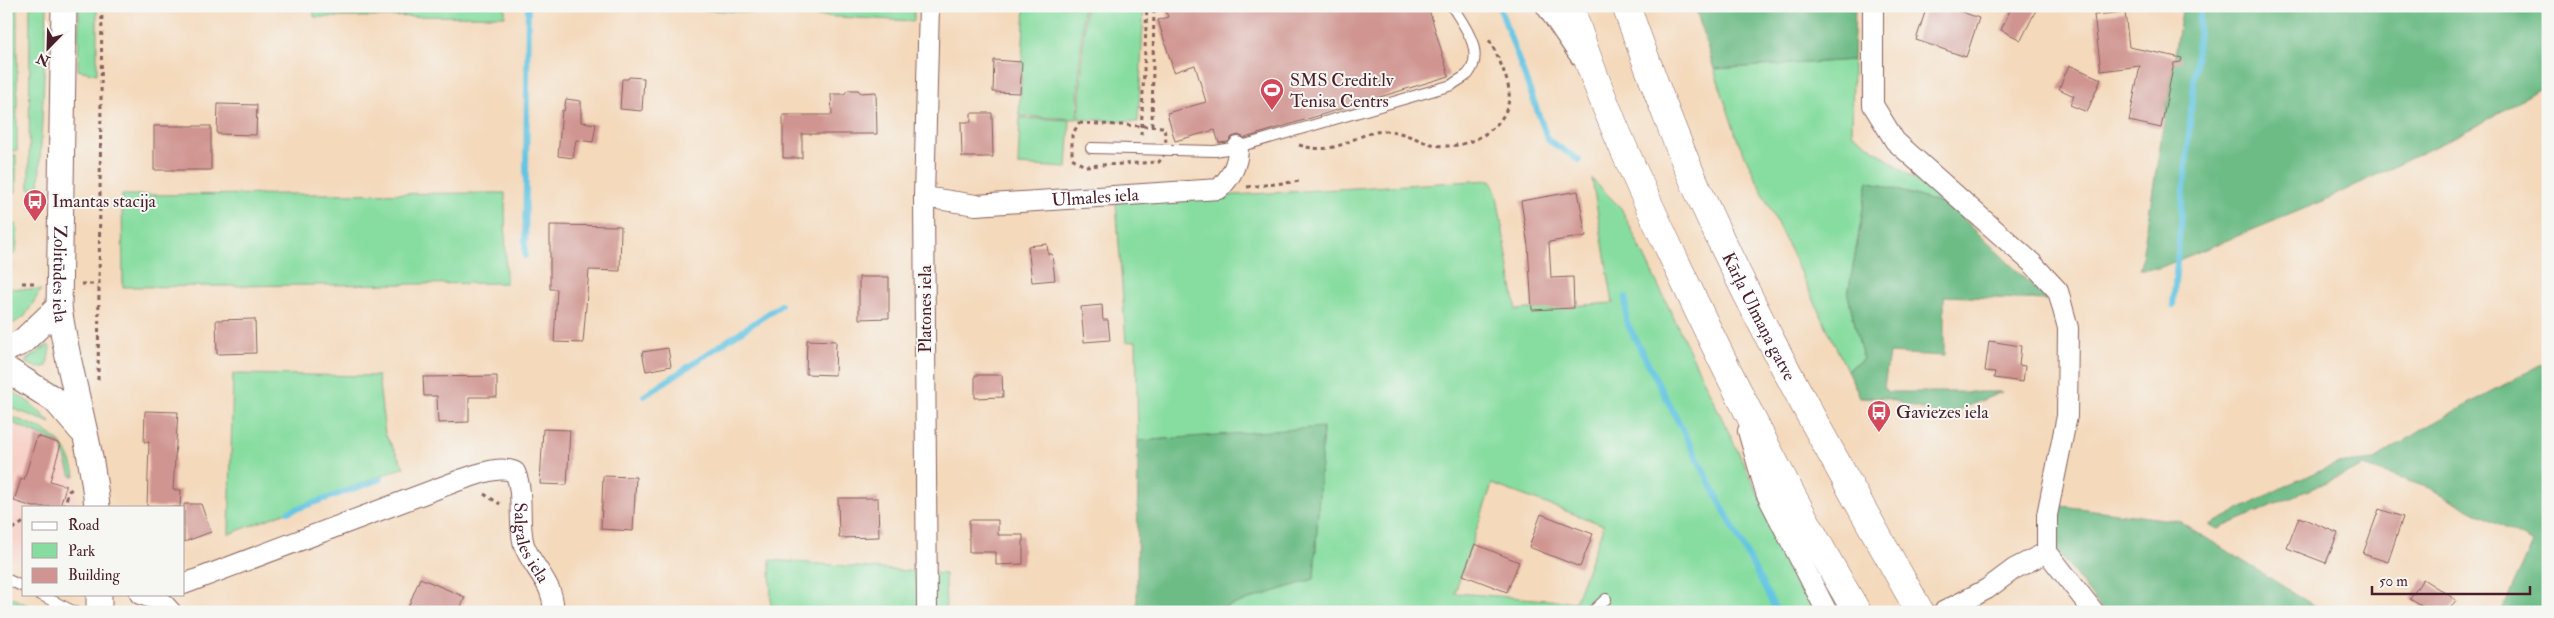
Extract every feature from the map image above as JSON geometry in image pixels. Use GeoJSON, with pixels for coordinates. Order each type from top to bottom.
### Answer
{"type":"FeatureCollection","features":[{"type":"Feature","properties":{"kind":"highway"},"geometry":{"type":"LineString","coordinates":[[1570,6],[1590,70],[1660,230],[1736,391],[1820,550],[1857,612]]}},
{"type":"Feature","properties":{"kind":"highway","name":"Kārļa Ulmaņa gatve"},"geometry":{"type":"LineString","coordinates":[[1626,6],[1653,80],[1710,217],[1812,422],[1920,612]]}},
{"type":"Feature","properties":{"kind":"street","name":"Zolitūdes iela"},"geometry":{"type":"LineString","coordinates":[[64,6],[59,307],[64,346],[84,433],[92,459],[97,506]]}},
{"type":"Feature","properties":{"kind":"street","name":"Platones iela"},"geometry":{"type":"LineString","coordinates":[[927,612],[924,197],[929,6]]}},
{"type":"Feature","properties":{"kind":"street"},"geometry":{"type":"LineString","coordinates":[[1546,6],[1590,70]]}},
{"type":"Feature","properties":{"kind":"street"},"geometry":{"type":"LineString","coordinates":[[1873,6],[1873,105],[1895,141],[2032,263],[2058,291],[2068,328],[2067,416],[2047,514],[2047,552],[2094,612]]}},
{"type":"Feature","properties":{"kind":"street"},"geometry":{"type":"LineString","coordinates":[[1218,189],[1230,178],[1238,159],[1238,147]]}},
{"type":"Feature","properties":{"kind":"street","name":"Ulmales iela"},"geometry":{"type":"LineString","coordinates":[[924,197],[976,204],[1218,189]]}},
{"type":"Feature","properties":{"kind":"street"},"geometry":{"type":"LineString","coordinates":[[6,349],[22,342],[59,307]]}},
{"type":"Feature","properties":{"kind":"street"},"geometry":{"type":"LineString","coordinates":[[6,369],[55,400],[84,433]]}},
{"type":"Feature","properties":{"kind":"street"},"geometry":{"type":"LineString","coordinates":[[1736,391],[1766,493],[1827,612]]}},
{"type":"Feature","properties":{"kind":"street","name":"Salgales iela"},"geometry":{"type":"LineString","coordinates":[[460,480],[495,470],[508,469],[515,472],[521,485],[520,516],[525,546],[549,587],[553,612]]}},
{"type":"Feature","properties":{"kind":"street"},"geometry":{"type":"LineString","coordinates":[[185,584],[460,480]]}},
{"type":"Feature","properties":{"kind":"street"},"geometry":{"type":"LineString","coordinates":[[1943,612],[1988,589],[2014,568],[2047,552]]}},
{"type":"Feature","properties":{"kind":"street"},"geometry":{"type":"LineString","coordinates":[[99,596],[99,612]]}},
{"type":"Feature","properties":{"kind":"street"},"geometry":{"type":"LineString","coordinates":[[147,596],[167,602]]}},
{"type":"Feature","properties":{"kind":"lane"},"geometry":{"type":"LineString","coordinates":[[1091,148],[1216,151],[1238,147],[1452,85],[1468,73],[1474,57],[1472,40],[1452,6]]}},
{"type":"Feature","properties":{"kind":"lane"},"geometry":{"type":"LineString","coordinates":[[6,579],[22,586]]}},
{"type":"Feature","properties":{"kind":"lane"},"geometry":{"type":"LineString","coordinates":[[42,596],[75,612]]}},
{"type":"Feature","properties":{"kind":"lane"},"geometry":{"type":"LineString","coordinates":[[1592,612],[1606,599]]}},
{"type":"Feature","properties":{"kind":"path"},"geometry":{"type":"LineString","coordinates":[[98,382],[102,6]]}},
{"type":"Feature","properties":{"kind":"path"},"geometry":{"type":"LineString","coordinates":[[1140,150],[1146,6]]}},
{"type":"Feature","properties":{"kind":"path"},"geometry":{"type":"LineString","coordinates":[[1152,126],[1154,6]]}},
{"type":"Feature","properties":{"kind":"path"},"geometry":{"type":"LineString","coordinates":[[1284,134],[1290,142],[1319,150],[1346,145],[1359,136],[1380,132],[1399,132],[1443,146],[1459,146],[1478,139],[1497,123],[1510,98],[1500,62],[1484,33]]}},
{"type":"Feature","properties":{"kind":"path"},"geometry":{"type":"LineString","coordinates":[[1218,189],[1302,182]]}},
{"type":"Feature","properties":{"kind":"path"},"geometry":{"type":"LineString","coordinates":[[22,283],[38,283]]}},
{"type":"Feature","properties":{"kind":"path"},"geometry":{"type":"LineString","coordinates":[[76,284],[98,284]]}},
{"type":"Feature","properties":{"kind":"path"},"geometry":{"type":"LineString","coordinates":[[460,480],[520,516]]}},
{"type":"Feature","properties":{"kind":"path"},"geometry":{"type":"LineString","coordinates":[[64,506],[69,491],[75,488]]}},
{"type":"Feature","properties":{"kind":"path"},"geometry":{"type":"LineString","coordinates":[[6,533],[22,523]]}},
{"type":"Feature","properties":{"kind":"shaded area"},"geometry":{"type":"Polygon","coordinates":[[[6,420],[61,444],[75,488],[76,506],[22,506],[22,563],[6,556],[6,420]]]}},
{"type":"Feature","properties":{"kind":"green space"},"geometry":{"type":"Polygon","coordinates":[[[6,6],[17,6],[17,151],[6,150],[6,6]]]}},
{"type":"Feature","properties":{"kind":"green space"},"geometry":{"type":"Polygon","coordinates":[[[30,6],[47,6],[39,187],[29,189],[30,6]]]}},
{"type":"Feature","properties":{"kind":"green space"},"geometry":{"type":"Polygon","coordinates":[[[79,6],[97,6],[97,74],[78,70],[79,6]]]}},
{"type":"Feature","properties":{"kind":"green space"},"geometry":{"type":"Polygon","coordinates":[[[314,6],[505,6],[505,16],[314,17],[314,6]]]}},
{"type":"Feature","properties":{"kind":"green space"},"geometry":{"type":"Polygon","coordinates":[[[632,6],[914,6],[914,21],[632,6]]]}},
{"type":"Feature","properties":{"kind":"green space"},"geometry":{"type":"Polygon","coordinates":[[[1025,6],[1083,6],[1077,119],[1019,116],[1025,6]]]}},
{"type":"Feature","properties":{"kind":"green space"},"geometry":{"type":"Polygon","coordinates":[[[1085,6],[1144,6],[1138,122],[1079,119],[1085,6]]]}},
{"type":"Feature","properties":{"kind":"green space"},"geometry":{"type":"Polygon","coordinates":[[[1695,6],[1855,6],[1853,60],[1714,69],[1695,6]]]}},
{"type":"Feature","properties":{"kind":"green space"},"geometry":{"type":"Polygon","coordinates":[[[2183,6],[2548,6],[2548,83],[2479,125],[2323,201],[2159,268],[2140,269],[2183,6]]]}},
{"type":"Feature","properties":{"kind":"green space"},"geometry":{"type":"Polygon","coordinates":[[[1853,60],[1852,133],[1950,206],[1868,181],[1848,295],[1863,359],[1847,370],[1738,141],[1714,69],[1853,60]]]}},
{"type":"Feature","properties":{"kind":"green space"},"geometry":{"type":"Polygon","coordinates":[[[1020,118],[1070,120],[1067,168],[1018,165],[1020,118]]]}},
{"type":"Feature","properties":{"kind":"green space"},"geometry":{"type":"Polygon","coordinates":[[[6,155],[16,155],[16,192],[12,192],[6,186],[6,155]]]}},
{"type":"Feature","properties":{"kind":"green space"},"geometry":{"type":"Polygon","coordinates":[[[1592,179],[1621,208],[1815,612],[1210,612],[1314,579],[1323,428],[1138,441],[1136,341],[1126,342],[1116,202],[1491,180],[1497,196],[1516,310],[1613,303],[1592,179]],[[1492,484],[1455,593],[1575,602],[1604,525],[1492,484]]]}},
{"type":"Feature","properties":{"kind":"green space"},"geometry":{"type":"Polygon","coordinates":[[[1868,181],[1950,206],[2047,300],[1944,296],[1944,356],[1889,353],[1884,387],[1887,392],[2002,392],[1944,416],[1885,398],[1860,397],[1847,370],[1863,359],[1848,295],[1868,181]]]}},
{"type":"Feature","properties":{"kind":"green space"},"geometry":{"type":"Polygon","coordinates":[[[505,193],[506,283],[123,287],[122,195],[505,193]]]}},
{"type":"Feature","properties":{"kind":"green space"},"geometry":{"type":"Polygon","coordinates":[[[15,224],[18,229],[16,252],[6,262],[6,225],[15,224]]]}},
{"type":"Feature","properties":{"kind":"green space"},"geometry":{"type":"Polygon","coordinates":[[[6,288],[41,290],[25,316],[6,328],[6,288]]]}},
{"type":"Feature","properties":{"kind":"green space"},"geometry":{"type":"Polygon","coordinates":[[[48,345],[50,347],[47,366],[38,368],[26,363],[26,360],[48,345]]]}},
{"type":"Feature","properties":{"kind":"green space"},"geometry":{"type":"Polygon","coordinates":[[[2548,361],[2548,612],[2501,612],[2533,543],[2429,488],[2364,466],[2218,529],[2210,525],[2289,484],[2336,464],[2375,460],[2426,427],[2548,361]]]}},
{"type":"Feature","properties":{"kind":"green space"},"geometry":{"type":"Polygon","coordinates":[[[233,374],[378,376],[385,434],[404,467],[229,534],[233,374]]]}},
{"type":"Feature","properties":{"kind":"green space"},"geometry":{"type":"Polygon","coordinates":[[[6,387],[30,403],[51,423],[6,406],[6,387]]]}},
{"type":"Feature","properties":{"kind":"green space"},"geometry":{"type":"Polygon","coordinates":[[[6,415],[41,429],[61,444],[6,420],[6,415]]]}},
{"type":"Feature","properties":{"kind":"green space"},"geometry":{"type":"Polygon","coordinates":[[[1323,427],[1314,579],[1210,612],[1137,612],[1138,441],[1323,427]]]}},
{"type":"Feature","properties":{"kind":"green space"},"geometry":{"type":"Polygon","coordinates":[[[61,445],[71,462],[75,476],[71,476],[61,445]]]}},
{"type":"Feature","properties":{"kind":"green space"},"geometry":{"type":"Polygon","coordinates":[[[2062,506],[2179,521],[2324,612],[2104,612],[2056,549],[2062,506]]]}},
{"type":"Feature","properties":{"kind":"green space"},"geometry":{"type":"Polygon","coordinates":[[[770,560],[945,574],[946,612],[771,612],[770,560]]]}},
{"type":"Feature","properties":{"kind":"green space"},"geometry":{"type":"Polygon","coordinates":[[[6,595],[42,612],[6,612],[6,595]]]}},
{"type":"Feature","properties":{"kind":"building","name":"SMS Credit.lv Tenisa Centrs"},"geometry":{"type":"Polygon","coordinates":[[[1164,6],[1428,6],[1449,76],[1245,138],[1238,135],[1232,137],[1228,142],[1219,143],[1215,130],[1175,141],[1167,113],[1206,102],[1195,65],[1174,72],[1158,20],[1168,17],[1164,6]]]}},
{"type":"Feature","properties":{"kind":"building"},"geometry":{"type":"Polygon","coordinates":[[[1927,6],[1945,6],[1979,18],[1966,57],[1916,40],[1927,6]]]}},
{"type":"Feature","properties":{"kind":"building"},"geometry":{"type":"Polygon","coordinates":[[[2012,6],[2038,6],[2021,40],[2001,30],[2012,6]]]}},
{"type":"Feature","properties":{"kind":"building"},"geometry":{"type":"Polygon","coordinates":[[[2125,12],[2129,47],[2182,58],[2181,62],[2174,63],[2161,128],[2129,121],[2140,66],[2101,71],[2094,15],[2125,12]]]}},
{"type":"Feature","properties":{"kind":"building"},"geometry":{"type":"Polygon","coordinates":[[[994,60],[1022,62],[1020,93],[993,92],[994,60]]]}},
{"type":"Feature","properties":{"kind":"building"},"geometry":{"type":"Polygon","coordinates":[[[2069,65],[2101,79],[2087,112],[2070,105],[2074,96],[2059,89],[2069,65]]]}},
{"type":"Feature","properties":{"kind":"building"},"geometry":{"type":"Polygon","coordinates":[[[629,77],[644,78],[642,111],[620,109],[622,79],[628,79],[629,77]]]}},
{"type":"Feature","properties":{"kind":"building"},"geometry":{"type":"Polygon","coordinates":[[[848,90],[858,90],[861,93],[876,92],[877,134],[802,134],[802,158],[783,158],[783,115],[832,115],[831,94],[844,94],[848,90]]]}},
{"type":"Feature","properties":{"kind":"building"},"geometry":{"type":"Polygon","coordinates":[[[566,99],[581,101],[581,122],[596,124],[593,142],[576,140],[573,158],[558,156],[562,110],[564,111],[566,99]]]}},
{"type":"Feature","properties":{"kind":"building"},"geometry":{"type":"Polygon","coordinates":[[[218,104],[257,105],[256,135],[217,134],[218,104]]]}},
{"type":"Feature","properties":{"kind":"building"},"geometry":{"type":"Polygon","coordinates":[[[971,113],[992,113],[993,157],[962,157],[961,122],[971,122],[971,113]]]}},
{"type":"Feature","properties":{"kind":"building"},"geometry":{"type":"Polygon","coordinates":[[[154,126],[211,126],[211,170],[154,170],[154,126]]]}},
{"type":"Feature","properties":{"kind":"building"},"geometry":{"type":"Polygon","coordinates":[[[1578,191],[1586,236],[1549,242],[1551,278],[1573,277],[1574,308],[1532,310],[1528,246],[1521,201],[1578,191]]]}},
{"type":"Feature","properties":{"kind":"building"},"geometry":{"type":"Polygon","coordinates":[[[550,225],[621,226],[620,271],[589,270],[583,343],[554,342],[557,289],[550,289],[550,225]]]}},
{"type":"Feature","properties":{"kind":"building"},"geometry":{"type":"Polygon","coordinates":[[[1047,244],[1048,254],[1052,254],[1055,280],[1032,282],[1028,246],[1047,244]]]}},
{"type":"Feature","properties":{"kind":"building"},"geometry":{"type":"Polygon","coordinates":[[[859,277],[889,277],[889,318],[859,319],[859,277]]]}},
{"type":"Feature","properties":{"kind":"building"},"geometry":{"type":"Polygon","coordinates":[[[1102,305],[1103,320],[1108,320],[1110,340],[1084,342],[1081,307],[1102,305]]]}},
{"type":"Feature","properties":{"kind":"building"},"geometry":{"type":"Polygon","coordinates":[[[255,319],[256,353],[217,354],[216,320],[255,319]]]}},
{"type":"Feature","properties":{"kind":"building"},"geometry":{"type":"Polygon","coordinates":[[[807,340],[836,341],[835,375],[806,374],[807,340]]]}},
{"type":"Feature","properties":{"kind":"building"},"geometry":{"type":"Polygon","coordinates":[[[1989,341],[2021,346],[2019,365],[2025,366],[2023,382],[1994,378],[1995,372],[1985,371],[1989,341]]]}},
{"type":"Feature","properties":{"kind":"building"},"geometry":{"type":"Polygon","coordinates":[[[668,348],[671,366],[646,371],[642,352],[668,348]]]}},
{"type":"Feature","properties":{"kind":"building"},"geometry":{"type":"Polygon","coordinates":[[[975,375],[1002,375],[1003,397],[975,398],[975,375]]]}},
{"type":"Feature","properties":{"kind":"building"},"geometry":{"type":"Polygon","coordinates":[[[497,376],[497,397],[469,397],[469,422],[438,423],[437,396],[424,396],[423,377],[497,376]]]}},
{"type":"Feature","properties":{"kind":"building"},"geometry":{"type":"Polygon","coordinates":[[[145,411],[178,412],[173,490],[181,490],[180,506],[147,506],[149,442],[144,442],[145,411]]]}},
{"type":"Feature","properties":{"kind":"building"},"geometry":{"type":"Polygon","coordinates":[[[543,429],[570,430],[567,485],[540,484],[543,429]]]}},
{"type":"Feature","properties":{"kind":"building"},"geometry":{"type":"Polygon","coordinates":[[[37,436],[61,444],[50,481],[66,486],[60,506],[30,506],[14,501],[21,479],[24,480],[37,436]]]}},
{"type":"Feature","properties":{"kind":"building"},"geometry":{"type":"Polygon","coordinates":[[[603,476],[636,477],[633,531],[601,529],[603,476]]]}},
{"type":"Feature","properties":{"kind":"building"},"geometry":{"type":"Polygon","coordinates":[[[838,498],[878,498],[879,537],[839,538],[838,498]]]}},
{"type":"Feature","properties":{"kind":"building"},"geometry":{"type":"Polygon","coordinates":[[[184,504],[201,504],[211,532],[185,542],[184,504]]]}},
{"type":"Feature","properties":{"kind":"building"},"geometry":{"type":"Polygon","coordinates":[[[2379,509],[2403,517],[2388,562],[2363,554],[2379,509]]]}},
{"type":"Feature","properties":{"kind":"building"},"geometry":{"type":"Polygon","coordinates":[[[1541,514],[1593,534],[1580,567],[1529,547],[1541,514]]]}},
{"type":"Feature","properties":{"kind":"building"},"geometry":{"type":"Polygon","coordinates":[[[2299,517],[2338,533],[2326,563],[2287,548],[2299,517]]]}},
{"type":"Feature","properties":{"kind":"building"},"geometry":{"type":"Polygon","coordinates":[[[969,520],[998,520],[998,535],[1023,535],[1023,564],[996,565],[996,552],[969,552],[969,520]]]}},
{"type":"Feature","properties":{"kind":"building"},"geometry":{"type":"Polygon","coordinates":[[[1475,544],[1519,562],[1507,592],[1463,575],[1475,544]]]}},
{"type":"Feature","properties":{"kind":"building"},"geometry":{"type":"Polygon","coordinates":[[[420,578],[465,597],[459,612],[406,612],[420,578]]]}},
{"type":"Feature","properties":{"kind":"building"},"geometry":{"type":"Polygon","coordinates":[[[2423,579],[2456,600],[2448,612],[2431,612],[2410,599],[2423,579]]]}},
{"type":"Feature","properties":{"kind":"waterway"},"geometry":{"type":"LineString","coordinates":[[525,256],[528,6]]}},
{"type":"Feature","properties":{"kind":"waterway"},"geometry":{"type":"LineString","coordinates":[[1499,6],[1548,140],[1579,160]]}},
{"type":"Feature","properties":{"kind":"waterway"},"geometry":{"type":"LineString","coordinates":[[2173,305],[2201,6]]}},
{"type":"Feature","properties":{"kind":"waterway"},"geometry":{"type":"LineString","coordinates":[[1626,297],[1626,321],[1777,612]]}},
{"type":"Feature","properties":{"kind":"waterway"},"geometry":{"type":"LineString","coordinates":[[644,396],[781,305]]}},
{"type":"Feature","properties":{"kind":"waterway"},"geometry":{"type":"LineString","coordinates":[[288,512],[381,479]]}},
{"type":"Feature","properties":{"kind":"place","name":"SMS Credit.lv Tenisa Centrs"},"geometry":{"type":"Point","coordinates":[1272,111]}},
{"type":"Feature","properties":{"kind":"place","name":"Imantas stacija"},"geometry":{"type":"Point","coordinates":[35,222]}},
{"type":"Feature","properties":{"kind":"place","name":"Gaviezes iela"},"geometry":{"type":"Point","coordinates":[1879,433]}}]}
